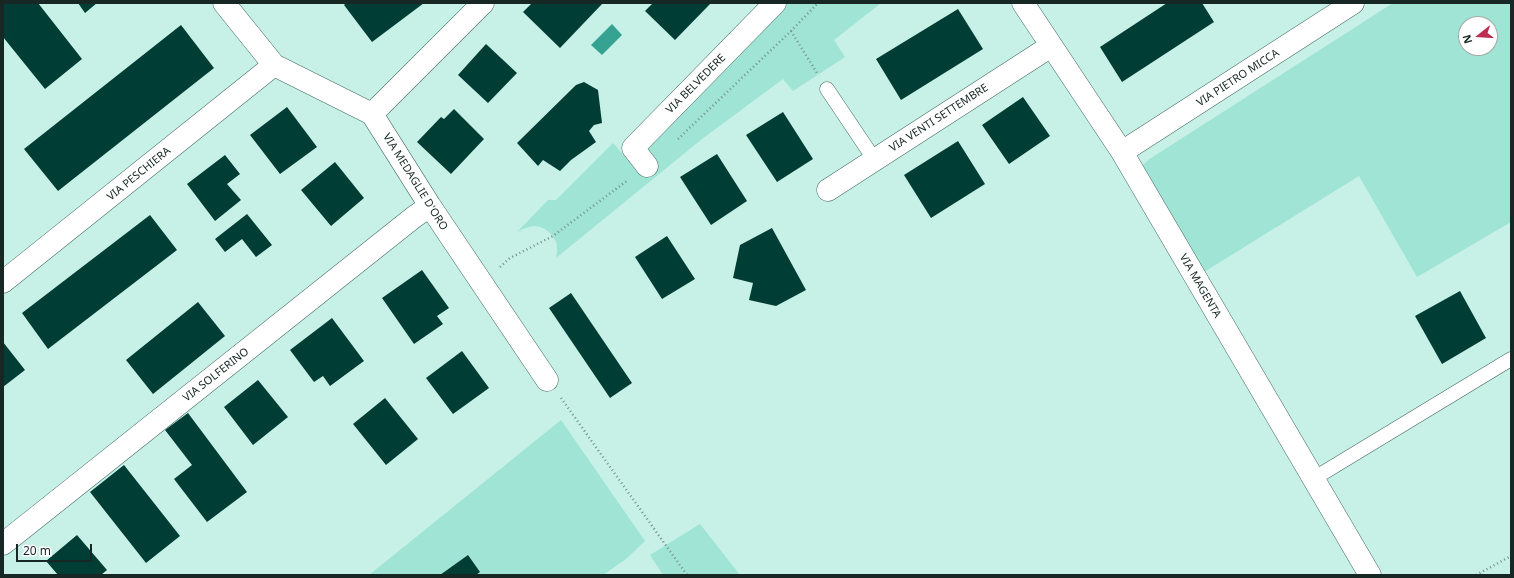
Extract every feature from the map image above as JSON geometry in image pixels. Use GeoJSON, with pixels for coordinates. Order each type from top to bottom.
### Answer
{"type":"FeatureCollection","features":[{"type":"Feature","properties":{"kind":"street"},"geometry":{"type":"LineString","coordinates":[[224,3],[274,65],[372,114],[483,3]]}},
{"type":"Feature","properties":{"kind":"street","name":"VIA BELVEDERE"},"geometry":{"type":"LineString","coordinates":[[647,166],[633,148],[775,3]]}},
{"type":"Feature","properties":{"kind":"street","name":"VIA MAGENTA"},"geometry":{"type":"LineString","coordinates":[[1023,3],[1122,152],[1370,575]]}},
{"type":"Feature","properties":{"kind":"street","name":"VIA PIETRO MICCA"},"geometry":{"type":"LineString","coordinates":[[1122,152],[1353,3]]}},
{"type":"Feature","properties":{"kind":"street","name":"VIA VENTI SETTEMBRE"},"geometry":{"type":"LineString","coordinates":[[828,190],[1051,46]]}},
{"type":"Feature","properties":{"kind":"street","name":"VIA PESCHIERA"},"geometry":{"type":"LineString","coordinates":[[3,282],[274,65]]}},
{"type":"Feature","properties":{"kind":"street","name":"VIA MEDAGLIE D'ORO"},"geometry":{"type":"LineString","coordinates":[[372,114],[430,206],[547,380]]}},
{"type":"Feature","properties":{"kind":"street","name":"VIA SOLFERINO"},"geometry":{"type":"LineString","coordinates":[[3,544],[430,206]]}},
{"type":"Feature","properties":{"kind":"lane"},"geometry":{"type":"LineString","coordinates":[[827,89],[874,159]]}},
{"type":"Feature","properties":{"kind":"lane"},"geometry":{"type":"LineString","coordinates":[[1313,479],[1511,359]]}},
{"type":"Feature","properties":{"kind":"path"},"geometry":{"type":"LineString","coordinates":[[791,31],[827,89]]}},
{"type":"Feature","properties":{"kind":"path"},"geometry":{"type":"LineString","coordinates":[[547,380],[687,575]]}},
{"type":"Feature","properties":{"kind":"path"},"geometry":{"type":"LineString","coordinates":[[1476,575],[1511,556]]}},
{"type":"Feature","properties":{"kind":"shaded area"},"geometry":{"type":"Polygon","coordinates":[[[783,3],[881,3],[834,40],[845,57],[793,91],[783,79],[702,139],[556,258],[556,242],[546,230],[541,227],[533,226],[517,232],[548,200],[556,200],[613,143],[628,160],[783,3]]]}},
{"type":"Feature","properties":{"kind":"shaded area"},"geometry":{"type":"Polygon","coordinates":[[[1393,3],[1511,3],[1511,222],[1417,277],[1359,176],[1204,272],[1142,166],[1148,160],[1393,3]]]}},
{"type":"Feature","properties":{"kind":"shaded area"},"geometry":{"type":"Polygon","coordinates":[[[612,24],[622,35],[602,55],[591,45],[612,24]]]}},
{"type":"Feature","properties":{"kind":"shaded area"},"geometry":{"type":"Polygon","coordinates":[[[561,420],[645,541],[626,559],[603,575],[369,575],[561,420]]]}},
{"type":"Feature","properties":{"kind":"shaded area"},"geometry":{"type":"Polygon","coordinates":[[[700,524],[740,575],[663,575],[650,555],[700,524]]]}},
{"type":"Feature","properties":{"kind":"building"},"geometry":{"type":"Polygon","coordinates":[[[3,3],[38,3],[82,59],[45,89],[3,37],[3,3]]]}},
{"type":"Feature","properties":{"kind":"building"},"geometry":{"type":"Polygon","coordinates":[[[78,3],[97,3],[85,13],[78,3]]]}},
{"type":"Feature","properties":{"kind":"building"},"geometry":{"type":"Polygon","coordinates":[[[346,3],[424,3],[372,42],[344,5],[346,3]]]}},
{"type":"Feature","properties":{"kind":"building"},"geometry":{"type":"Polygon","coordinates":[[[532,3],[603,3],[560,48],[523,12],[532,3]]]}},
{"type":"Feature","properties":{"kind":"building"},"geometry":{"type":"Polygon","coordinates":[[[653,3],[711,3],[675,40],[645,11],[653,3]]]}},
{"type":"Feature","properties":{"kind":"building"},"geometry":{"type":"Polygon","coordinates":[[[1167,3],[1202,3],[1214,22],[1122,82],[1100,47],[1167,3]]]}},
{"type":"Feature","properties":{"kind":"building"},"geometry":{"type":"Polygon","coordinates":[[[958,9],[983,49],[901,100],[876,59],[958,9]]]}},
{"type":"Feature","properties":{"kind":"building"},"geometry":{"type":"Polygon","coordinates":[[[181,25],[214,68],[58,191],[24,149],[181,25]]]}},
{"type":"Feature","properties":{"kind":"building"},"geometry":{"type":"Polygon","coordinates":[[[486,44],[517,73],[488,103],[458,75],[486,44]]]}},
{"type":"Feature","properties":{"kind":"building"},"geometry":{"type":"Polygon","coordinates":[[[584,82],[598,90],[602,123],[594,125],[589,131],[596,142],[571,160],[560,171],[543,160],[538,166],[517,143],[576,85],[584,82]]]}},
{"type":"Feature","properties":{"kind":"building"},"geometry":{"type":"Polygon","coordinates":[[[1023,97],[1050,136],[1009,164],[982,125],[1023,97]]]}},
{"type":"Feature","properties":{"kind":"building"},"geometry":{"type":"Polygon","coordinates":[[[287,107],[317,147],[280,174],[250,135],[287,107]]]}},
{"type":"Feature","properties":{"kind":"building"},"geometry":{"type":"Polygon","coordinates":[[[454,109],[484,139],[451,174],[417,142],[441,117],[444,119],[454,109]]]}},
{"type":"Feature","properties":{"kind":"building"},"geometry":{"type":"Polygon","coordinates":[[[783,112],[813,159],[777,182],[746,135],[783,112]]]}},
{"type":"Feature","properties":{"kind":"building"},"geometry":{"type":"Polygon","coordinates":[[[958,141],[985,184],[931,218],[904,175],[958,141]]]}},
{"type":"Feature","properties":{"kind":"building"},"geometry":{"type":"Polygon","coordinates":[[[717,154],[747,201],[711,225],[680,177],[717,154]]]}},
{"type":"Feature","properties":{"kind":"building"},"geometry":{"type":"Polygon","coordinates":[[[225,155],[240,174],[227,184],[241,200],[215,221],[187,184],[225,155]]]}},
{"type":"Feature","properties":{"kind":"building"},"geometry":{"type":"Polygon","coordinates":[[[335,162],[364,198],[331,226],[301,190],[335,162]]]}},
{"type":"Feature","properties":{"kind":"building"},"geometry":{"type":"Polygon","coordinates":[[[247,214],[272,245],[256,257],[242,239],[225,252],[215,239],[247,214]]]}},
{"type":"Feature","properties":{"kind":"building"},"geometry":{"type":"Polygon","coordinates":[[[150,215],[177,250],[48,349],[22,313],[150,215]]]}},
{"type":"Feature","properties":{"kind":"building"},"geometry":{"type":"Polygon","coordinates":[[[772,228],[806,290],[776,306],[749,300],[753,283],[733,278],[740,245],[772,228]]]}},
{"type":"Feature","properties":{"kind":"building"},"geometry":{"type":"Polygon","coordinates":[[[667,236],[695,279],[662,299],[635,257],[667,236]]]}},
{"type":"Feature","properties":{"kind":"building"},"geometry":{"type":"Polygon","coordinates":[[[422,270],[449,308],[437,316],[443,324],[414,344],[382,298],[422,270]]]}},
{"type":"Feature","properties":{"kind":"building"},"geometry":{"type":"Polygon","coordinates":[[[1460,291],[1486,338],[1442,364],[1415,316],[1460,291]]]}},
{"type":"Feature","properties":{"kind":"building"},"geometry":{"type":"Polygon","coordinates":[[[571,293],[632,383],[610,398],[549,308],[571,293]]]}},
{"type":"Feature","properties":{"kind":"building"},"geometry":{"type":"Polygon","coordinates":[[[198,302],[225,336],[153,394],[126,360],[198,302]]]}},
{"type":"Feature","properties":{"kind":"building"},"geometry":{"type":"Polygon","coordinates":[[[332,318],[364,361],[330,386],[323,376],[314,382],[290,350],[332,318]]]}},
{"type":"Feature","properties":{"kind":"building"},"geometry":{"type":"Polygon","coordinates":[[[3,342],[25,370],[3,387],[3,342]]]}},
{"type":"Feature","properties":{"kind":"building"},"geometry":{"type":"Polygon","coordinates":[[[462,351],[489,388],[453,414],[426,378],[462,351]]]}},
{"type":"Feature","properties":{"kind":"building"},"geometry":{"type":"Polygon","coordinates":[[[258,380],[288,417],[253,445],[224,407],[258,380]]]}},
{"type":"Feature","properties":{"kind":"building"},"geometry":{"type":"Polygon","coordinates":[[[385,398],[418,439],[386,465],[353,424],[385,398]]]}},
{"type":"Feature","properties":{"kind":"building"},"geometry":{"type":"Polygon","coordinates":[[[188,413],[247,492],[207,522],[174,479],[192,465],[165,430],[188,413]]]}},
{"type":"Feature","properties":{"kind":"building"},"geometry":{"type":"Polygon","coordinates":[[[124,465],[180,536],[146,563],[90,492],[124,465]]]}},
{"type":"Feature","properties":{"kind":"building"},"geometry":{"type":"Polygon","coordinates":[[[77,535],[107,570],[101,575],[58,575],[46,561],[77,535]]]}},
{"type":"Feature","properties":{"kind":"building"},"geometry":{"type":"Polygon","coordinates":[[[468,555],[480,572],[476,575],[440,575],[468,555]]]}}]}
